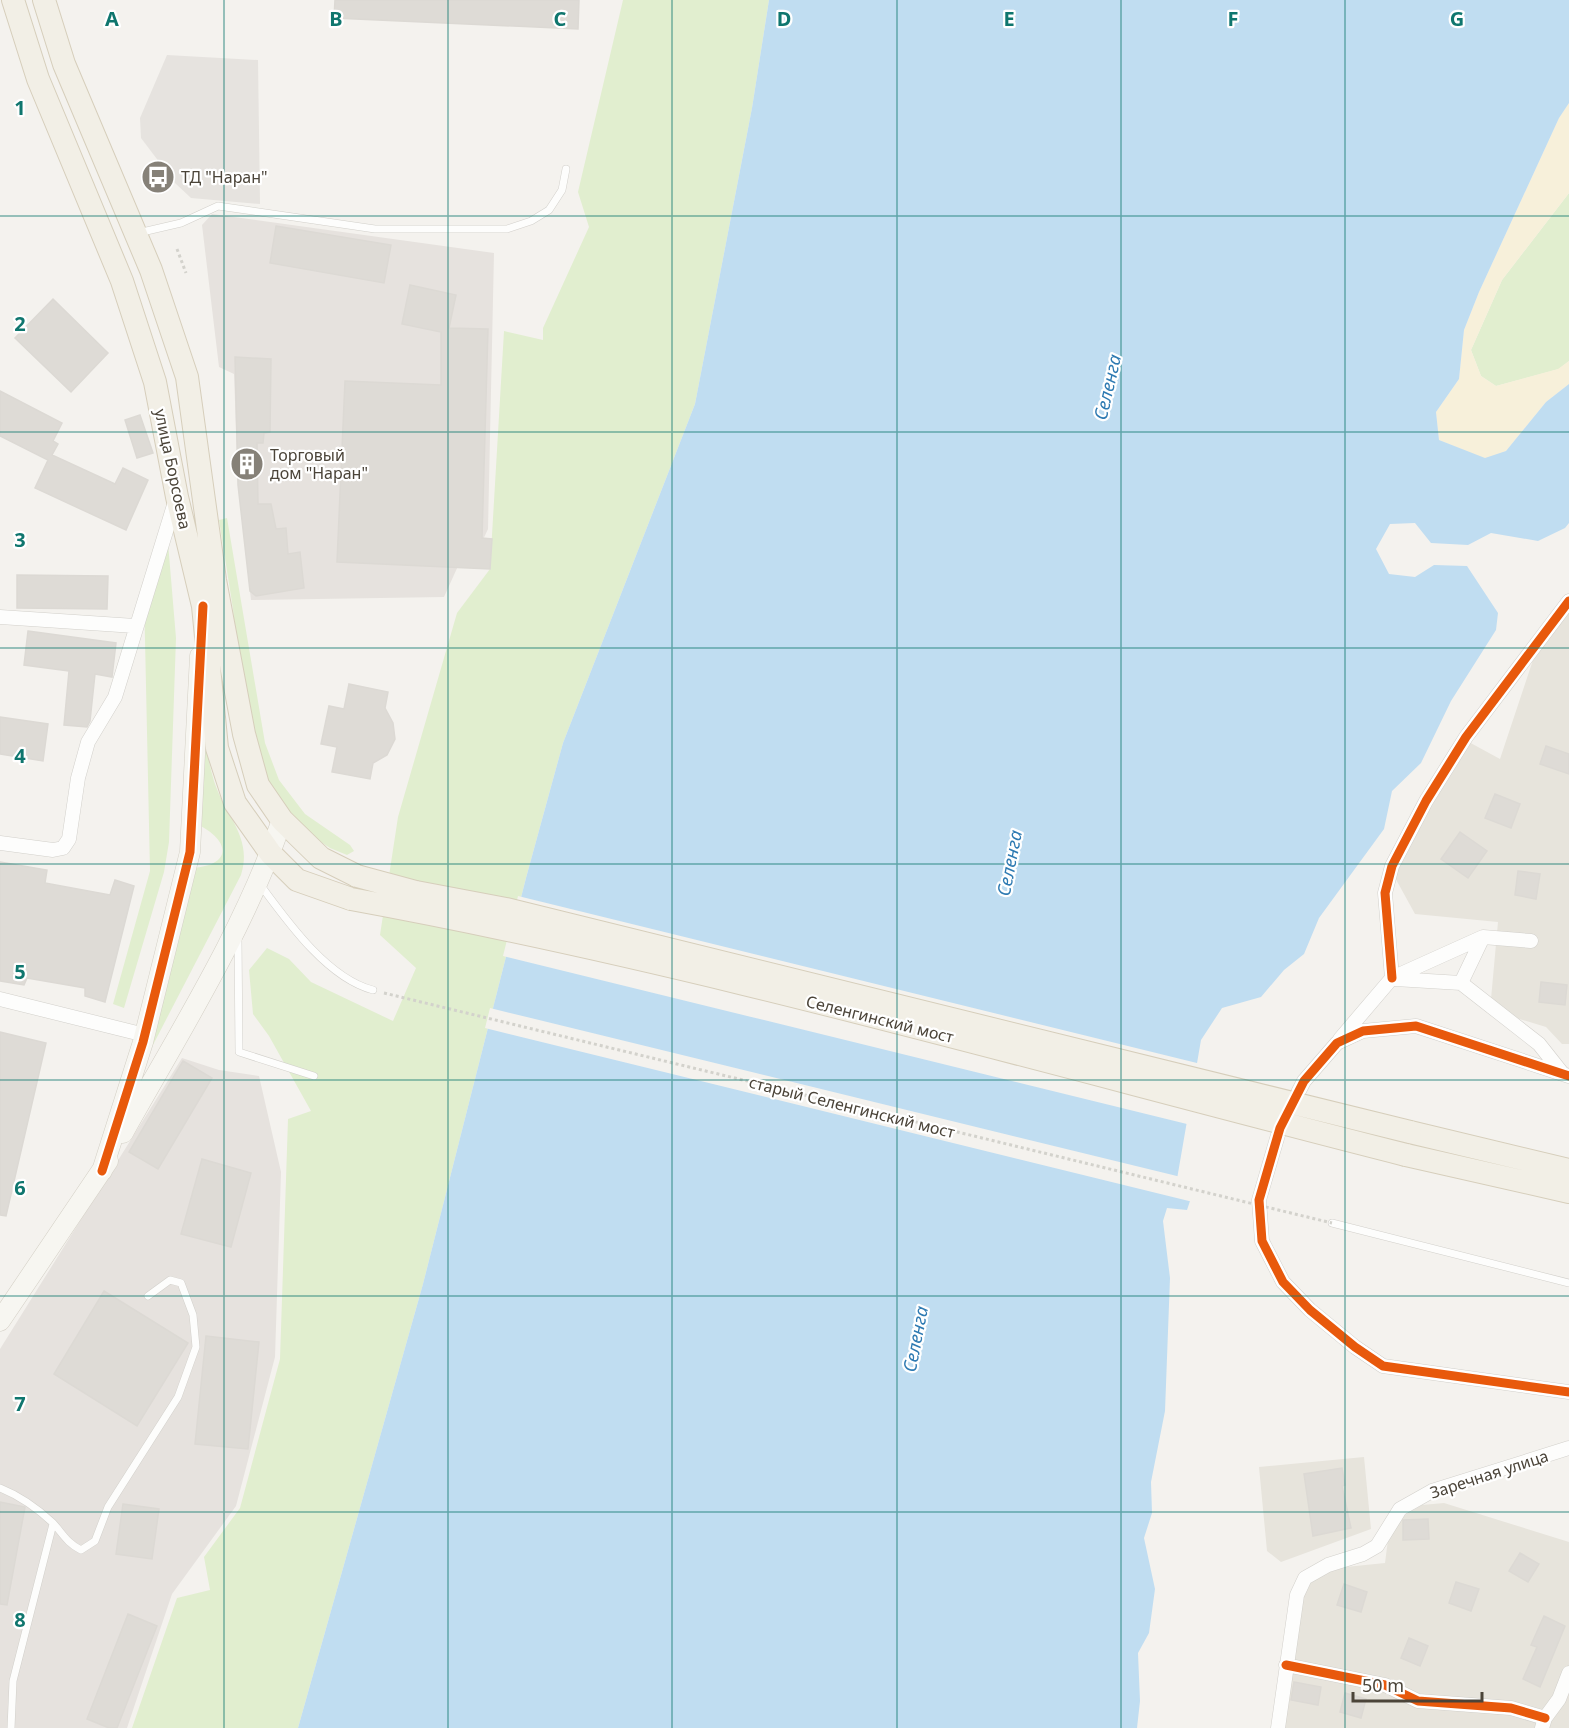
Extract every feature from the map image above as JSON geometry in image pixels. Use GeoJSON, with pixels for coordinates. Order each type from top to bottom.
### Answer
{"type":"FeatureCollection","features":[{"type":"Feature","properties":{"kind":"main road","name":"улица Борсоева"},"geometry":{"type":"LineString","coordinates":[[13,0],[38,79],[140,330],[155,382],[177,497],[203,606],[217,748],[235,804],[271,854],[297,880],[351,898]]}},
{"type":"Feature","properties":{"kind":"main road","name":"улица Борсоева"},"geometry":{"type":"LineString","coordinates":[[44,0],[64,64],[151,270],[187,377],[215,580],[243,734],[258,785],[282,820],[321,858],[357,876]]}},
{"type":"Feature","properties":{"kind":"main road","name":"Селенгинский мост"},"geometry":{"type":"LineString","coordinates":[[357,876],[416,892],[518,912],[1569,1170]]}},
{"type":"Feature","properties":{"kind":"main road","name":"Селенгинский мост"},"geometry":{"type":"LineString","coordinates":[[351,898],[508,929],[680,968],[1406,1155],[1569,1192]]}},
{"type":"Feature","properties":{"kind":"street"},"geometry":{"type":"LineString","coordinates":[[0,843],[53,850],[63,848],[69,839],[78,778],[88,742],[115,697],[135,626],[177,497]]}},
{"type":"Feature","properties":{"kind":"street"},"geometry":{"type":"LineString","coordinates":[[1392,978],[1385,893],[1392,866],[1426,801],[1466,737],[1569,601]]}},
{"type":"Feature","properties":{"kind":"street"},"geometry":{"type":"LineString","coordinates":[[102,1171],[145,1035],[190,852],[203,606]]}},
{"type":"Feature","properties":{"kind":"street"},"geometry":{"type":"LineString","coordinates":[[0,617],[135,626]]}},
{"type":"Feature","properties":{"kind":"street"},"geometry":{"type":"LineString","coordinates":[[0,1321],[102,1171],[238,926],[271,854],[282,820]]}},
{"type":"Feature","properties":{"kind":"street"},"geometry":{"type":"LineString","coordinates":[[259,882],[274,878],[297,880]]}},
{"type":"Feature","properties":{"kind":"street"},"geometry":{"type":"LineString","coordinates":[[1461,983],[1483,937]]}},
{"type":"Feature","properties":{"kind":"street"},"geometry":{"type":"LineString","coordinates":[[1531,941],[1483,937],[1392,978],[1304,1081],[1280,1128],[1259,1200],[1262,1241],[1283,1282],[1310,1310],[1355,1347],[1383,1365],[1569,1392]]}},
{"type":"Feature","properties":{"kind":"street"},"geometry":{"type":"LineString","coordinates":[[1392,978],[1461,983],[1539,1044],[1565,1074]]}},
{"type":"Feature","properties":{"kind":"street"},"geometry":{"type":"LineString","coordinates":[[0,999],[145,1035]]}},
{"type":"Feature","properties":{"kind":"street"},"geometry":{"type":"LineString","coordinates":[[1337,1043],[1363,1030],[1416,1026],[1565,1074]]}},
{"type":"Feature","properties":{"kind":"street","name":"Заречная улица"},"geometry":{"type":"LineString","coordinates":[[1278,1728],[1297,1595],[1305,1578],[1328,1565],[1363,1554],[1377,1546],[1400,1509],[1432,1491],[1569,1448]]}},
{"type":"Feature","properties":{"kind":"street"},"geometry":{"type":"LineString","coordinates":[[1286,1665],[1386,1685],[1418,1701],[1510,1708],[1543,1723],[1559,1700],[1569,1673]]}},
{"type":"Feature","properties":{"kind":"lane"},"geometry":{"type":"LineString","coordinates":[[135,233],[181,224],[218,207],[375,229],[507,229],[531,221],[549,210],[562,190],[566,169]]}},
{"type":"Feature","properties":{"kind":"lane"},"geometry":{"type":"LineString","coordinates":[[259,882],[283,916],[340,975],[359,986],[373,990]]}},
{"type":"Feature","properties":{"kind":"lane"},"geometry":{"type":"LineString","coordinates":[[238,926],[239,1052],[314,1076]]}},
{"type":"Feature","properties":{"kind":"lane"},"geometry":{"type":"LineString","coordinates":[[1332,1223],[1569,1283]]}},
{"type":"Feature","properties":{"kind":"lane"},"geometry":{"type":"LineString","coordinates":[[0,1488],[19,1496],[53,1524],[69,1544],[81,1550],[95,1541],[108,1507],[178,1397],[196,1347],[193,1315],[181,1283],[170,1280],[148,1296]]}},
{"type":"Feature","properties":{"kind":"lane"},"geometry":{"type":"LineString","coordinates":[[11,1728],[13,1681],[53,1524]]}},
{"type":"Feature","properties":{"kind":"path"},"geometry":{"type":"LineString","coordinates":[[177,249],[186,273]]}},
{"type":"Feature","properties":{"kind":"shaded area"},"geometry":{"type":"Polygon","coordinates":[[[167,55],[258,60],[260,204],[191,198],[175,183],[141,138],[140,118],[167,55]]]}},
{"type":"Feature","properties":{"kind":"shaded area"},"geometry":{"type":"Polygon","coordinates":[[[212,214],[494,253],[488,529],[481,544],[463,555],[444,597],[251,600],[238,485],[234,374],[219,367],[202,225],[212,214]]]}},
{"type":"Feature","properties":{"kind":"shaded area"},"geometry":{"type":"Polygon","coordinates":[[[1569,611],[1569,1044],[1562,1044],[1546,1027],[1490,1010],[1498,922],[1415,914],[1393,874],[1467,741],[1500,759],[1534,657],[1569,611]]]}},
{"type":"Feature","properties":{"kind":"shaded area"},"geometry":{"type":"Polygon","coordinates":[[[182,1058],[219,1070],[259,1076],[281,1172],[275,1357],[236,1506],[172,1594],[127,1728],[0,1728],[0,1349],[182,1058]]]}},
{"type":"Feature","properties":{"kind":"shaded area"},"geometry":{"type":"Polygon","coordinates":[[[1364,1457],[1371,1529],[1281,1562],[1267,1551],[1259,1467],[1364,1457]]]}},
{"type":"Feature","properties":{"kind":"shaded area"},"geometry":{"type":"Polygon","coordinates":[[[1444,1503],[1569,1542],[1569,1728],[1275,1728],[1305,1586],[1336,1568],[1385,1563],[1390,1524],[1422,1505],[1444,1503]]]}},
{"type":"Feature","properties":{"kind":"green space"},"geometry":{"type":"Polygon","coordinates":[[[623,0],[769,0],[752,108],[695,404],[563,743],[526,878],[423,1284],[298,1728],[132,1728],[177,1598],[210,1590],[204,1557],[240,1508],[280,1359],[288,1119],[311,1111],[269,1036],[253,1014],[249,970],[267,948],[289,959],[311,982],[393,1021],[416,968],[380,935],[398,817],[457,613],[490,569],[504,331],[543,340],[543,328],[589,227],[578,192],[623,0]]]}},
{"type":"Feature","properties":{"kind":"green space"},"geometry":{"type":"Polygon","coordinates":[[[1569,193],[1569,361],[1559,369],[1496,386],[1481,376],[1471,350],[1502,280],[1569,193]]]}},
{"type":"Feature","properties":{"kind":"green space"},"geometry":{"type":"Polygon","coordinates":[[[227,518],[265,743],[279,780],[305,814],[350,845],[354,851],[347,855],[330,848],[309,834],[297,823],[269,787],[244,721],[233,609],[219,520],[227,518]]]}},
{"type":"Feature","properties":{"kind":"green space"},"geometry":{"type":"Polygon","coordinates":[[[168,543],[176,638],[169,842],[164,872],[124,1008],[113,1004],[150,871],[144,593],[168,543]]]}},
{"type":"Feature","properties":{"kind":"green space"},"geometry":{"type":"Polygon","coordinates":[[[201,709],[214,781],[241,838],[244,861],[241,875],[140,1070],[187,868],[214,863],[222,851],[215,836],[192,822],[201,709]]]}},
{"type":"Feature","properties":{"kind":"sand"},"geometry":{"type":"Polygon","coordinates":[[[1569,103],[1569,193],[1502,280],[1471,350],[1481,376],[1496,386],[1558,369],[1569,361],[1569,384],[1546,402],[1506,451],[1485,459],[1439,440],[1436,412],[1459,379],[1464,330],[1479,292],[1559,118],[1569,103]]]}},
{"type":"Feature","properties":{"kind":"water","name":"Селенга"},"geometry":{"type":"Polygon","coordinates":[[[769,0],[1569,0],[1569,103],[1559,118],[1479,292],[1464,330],[1459,379],[1436,412],[1439,440],[1485,458],[1506,451],[1546,402],[1569,384],[1569,523],[1565,528],[1538,541],[1491,533],[1468,545],[1431,543],[1415,523],[1390,524],[1376,549],[1389,574],[1415,577],[1434,565],[1467,566],[1498,613],[1496,630],[1451,701],[1421,763],[1392,791],[1384,829],[1319,918],[1304,954],[1284,970],[1261,997],[1222,1008],[1201,1040],[1177,1179],[1194,1189],[1187,1210],[1167,1208],[1163,1221],[1170,1278],[1165,1411],[1151,1482],[1152,1513],[1144,1538],[1155,1589],[1149,1633],[1138,1653],[1140,1701],[1137,1728],[298,1728],[423,1284],[526,878],[563,743],[695,404],[752,108],[769,0]]]}},
{"type":"Feature","properties":{"kind":"pier"},"geometry":{"type":"Polygon","coordinates":[[[518,896],[1201,1064],[1191,1125],[503,956],[518,896]]]}},
{"type":"Feature","properties":{"kind":"pier"},"geometry":{"type":"Polygon","coordinates":[[[490,1008],[1181,1177],[1196,1190],[1193,1202],[485,1028],[490,1008]]]}},
{"type":"Feature","properties":{"kind":"building"},"geometry":{"type":"Polygon","coordinates":[[[335,0],[579,0],[578,29],[334,18],[335,0]]]}},
{"type":"Feature","properties":{"kind":"building"},"geometry":{"type":"Polygon","coordinates":[[[276,226],[391,245],[384,283],[270,263],[276,226]]]}},
{"type":"Feature","properties":{"kind":"building"},"geometry":{"type":"Polygon","coordinates":[[[410,285],[456,295],[449,328],[488,329],[482,538],[492,539],[490,569],[337,562],[345,381],[441,385],[441,332],[402,324],[410,285]]]}},
{"type":"Feature","properties":{"kind":"building"},"geometry":{"type":"Polygon","coordinates":[[[53,299],[108,353],[71,392],[15,338],[53,299]]]}},
{"type":"Feature","properties":{"kind":"building","name":"Торговый дом \"Наран\""},"geometry":{"type":"Polygon","coordinates":[[[235,357],[271,359],[270,432],[264,433],[263,443],[257,443],[258,504],[271,504],[276,529],[286,528],[288,554],[300,552],[304,588],[256,596],[250,591],[238,485],[235,357]]]}},
{"type":"Feature","properties":{"kind":"building"},"geometry":{"type":"Polygon","coordinates":[[[0,391],[62,423],[53,441],[58,444],[52,455],[115,484],[123,468],[148,480],[126,530],[35,488],[48,460],[0,436],[0,391]]]}},
{"type":"Feature","properties":{"kind":"building"},"geometry":{"type":"Polygon","coordinates":[[[140,415],[153,453],[137,458],[125,420],[140,415]]]}},
{"type":"Feature","properties":{"kind":"building"},"geometry":{"type":"Polygon","coordinates":[[[17,575],[108,576],[107,609],[17,608],[17,575]]]}},
{"type":"Feature","properties":{"kind":"building"},"geometry":{"type":"Polygon","coordinates":[[[28,631],[116,643],[112,677],[95,674],[90,721],[87,727],[64,725],[69,671],[24,665],[28,631]]]}},
{"type":"Feature","properties":{"kind":"building"},"geometry":{"type":"Polygon","coordinates":[[[349,684],[388,692],[385,708],[393,723],[395,739],[387,755],[373,763],[370,779],[332,772],[337,747],[321,744],[329,706],[344,709],[349,684]]]}},
{"type":"Feature","properties":{"kind":"building"},"geometry":{"type":"Polygon","coordinates":[[[0,717],[48,724],[43,761],[0,754],[0,717]]]}},
{"type":"Feature","properties":{"kind":"building"},"geometry":{"type":"Polygon","coordinates":[[[1546,746],[1569,754],[1569,774],[1540,764],[1546,746]]]}},
{"type":"Feature","properties":{"kind":"building"},"geometry":{"type":"Polygon","coordinates":[[[1495,794],[1520,804],[1511,828],[1485,818],[1495,794]]]}},
{"type":"Feature","properties":{"kind":"building"},"geometry":{"type":"Polygon","coordinates":[[[1460,832],[1487,851],[1468,878],[1441,859],[1460,832]]]}},
{"type":"Feature","properties":{"kind":"building"},"geometry":{"type":"Polygon","coordinates":[[[0,862],[47,870],[45,883],[110,895],[115,880],[134,886],[105,1002],[85,996],[85,988],[27,978],[24,985],[0,981],[0,862]]]}},
{"type":"Feature","properties":{"kind":"building"},"geometry":{"type":"Polygon","coordinates":[[[1518,871],[1540,874],[1536,899],[1515,895],[1518,871]]]}},
{"type":"Feature","properties":{"kind":"building"},"geometry":{"type":"Polygon","coordinates":[[[1541,982],[1567,985],[1565,1005],[1539,1002],[1541,982]]]}},
{"type":"Feature","properties":{"kind":"building"},"geometry":{"type":"Polygon","coordinates":[[[0,1032],[46,1043],[6,1216],[0,1215],[0,1032]]]}},
{"type":"Feature","properties":{"kind":"building"},"geometry":{"type":"Polygon","coordinates":[[[183,1061],[212,1078],[158,1169],[129,1152],[183,1061]]]}},
{"type":"Feature","properties":{"kind":"building"},"geometry":{"type":"Polygon","coordinates":[[[202,1159],[251,1173],[231,1247],[181,1234],[202,1159]]]}},
{"type":"Feature","properties":{"kind":"building"},"geometry":{"type":"Polygon","coordinates":[[[104,1291],[188,1343],[137,1426],[54,1374],[104,1291]]]}},
{"type":"Feature","properties":{"kind":"building"},"geometry":{"type":"Polygon","coordinates":[[[206,1336],[259,1342],[248,1449],[195,1444],[206,1336]]]}},
{"type":"Feature","properties":{"kind":"building"},"geometry":{"type":"Polygon","coordinates":[[[1342,1468],[1345,1485],[1342,1486],[1351,1528],[1313,1536],[1304,1474],[1342,1468]]]}},
{"type":"Feature","properties":{"kind":"building"},"geometry":{"type":"Polygon","coordinates":[[[0,1502],[25,1507],[7,1605],[0,1604],[0,1502]]]}},
{"type":"Feature","properties":{"kind":"building"},"geometry":{"type":"Polygon","coordinates":[[[123,1504],[159,1509],[152,1559],[116,1554],[123,1504]]]}},
{"type":"Feature","properties":{"kind":"building"},"geometry":{"type":"Polygon","coordinates":[[[1428,1519],[1429,1539],[1403,1540],[1403,1520],[1428,1519]]]}},
{"type":"Feature","properties":{"kind":"building"},"geometry":{"type":"Polygon","coordinates":[[[1520,1553],[1539,1564],[1528,1582],[1509,1571],[1520,1553]]]}},
{"type":"Feature","properties":{"kind":"building"},"geometry":{"type":"Polygon","coordinates":[[[1456,1582],[1479,1589],[1471,1611],[1449,1603],[1456,1582]]]}},
{"type":"Feature","properties":{"kind":"building"},"geometry":{"type":"Polygon","coordinates":[[[1344,1584],[1367,1592],[1361,1612],[1337,1605],[1344,1584]]]}},
{"type":"Feature","properties":{"kind":"building"},"geometry":{"type":"Polygon","coordinates":[[[128,1614],[157,1626],[117,1728],[109,1728],[87,1719],[128,1614]]]}},
{"type":"Feature","properties":{"kind":"building"},"geometry":{"type":"Polygon","coordinates":[[[1544,1616],[1565,1626],[1540,1687],[1523,1679],[1537,1647],[1531,1645],[1544,1616]]]}},
{"type":"Feature","properties":{"kind":"building"},"geometry":{"type":"Polygon","coordinates":[[[1409,1638],[1428,1646],[1420,1666],[1401,1658],[1409,1638]]]}},
{"type":"Feature","properties":{"kind":"building"},"geometry":{"type":"Polygon","coordinates":[[[1294,1682],[1321,1687],[1318,1705],[1291,1700],[1294,1682]]]}},
{"type":"Feature","properties":{"kind":"building"},"geometry":{"type":"Polygon","coordinates":[[[1345,1693],[1366,1699],[1361,1718],[1340,1712],[1345,1693]]]}},
{"type":"Feature","properties":{"kind":"cycle path"},"geometry":{"type":"LineString","coordinates":[[1392,978],[1385,893],[1392,866],[1426,801],[1466,737],[1569,601]]}},
{"type":"Feature","properties":{"kind":"cycle path"},"geometry":{"type":"LineString","coordinates":[[102,1171],[143,1042],[190,852],[203,606]]}},
{"type":"Feature","properties":{"kind":"cycle path"},"geometry":{"type":"LineString","coordinates":[[1569,1076],[1416,1026],[1363,1031],[1337,1043],[1304,1081],[1280,1128],[1259,1200],[1262,1241],[1283,1282],[1310,1310],[1355,1347],[1383,1366],[1569,1392]]}},
{"type":"Feature","properties":{"kind":"cycle path"},"geometry":{"type":"LineString","coordinates":[[1286,1665],[1385,1685],[1418,1701],[1511,1708],[1545,1718]]}},
{"type":"Feature","properties":{"kind":"place","name":"ТД \"Наран\""},"geometry":{"type":"Point","coordinates":[158,177]}},
{"type":"Feature","properties":{"kind":"place","name":"Торговый дом \"Наран\""},"geometry":{"type":"Point","coordinates":[247,464]}}]}
